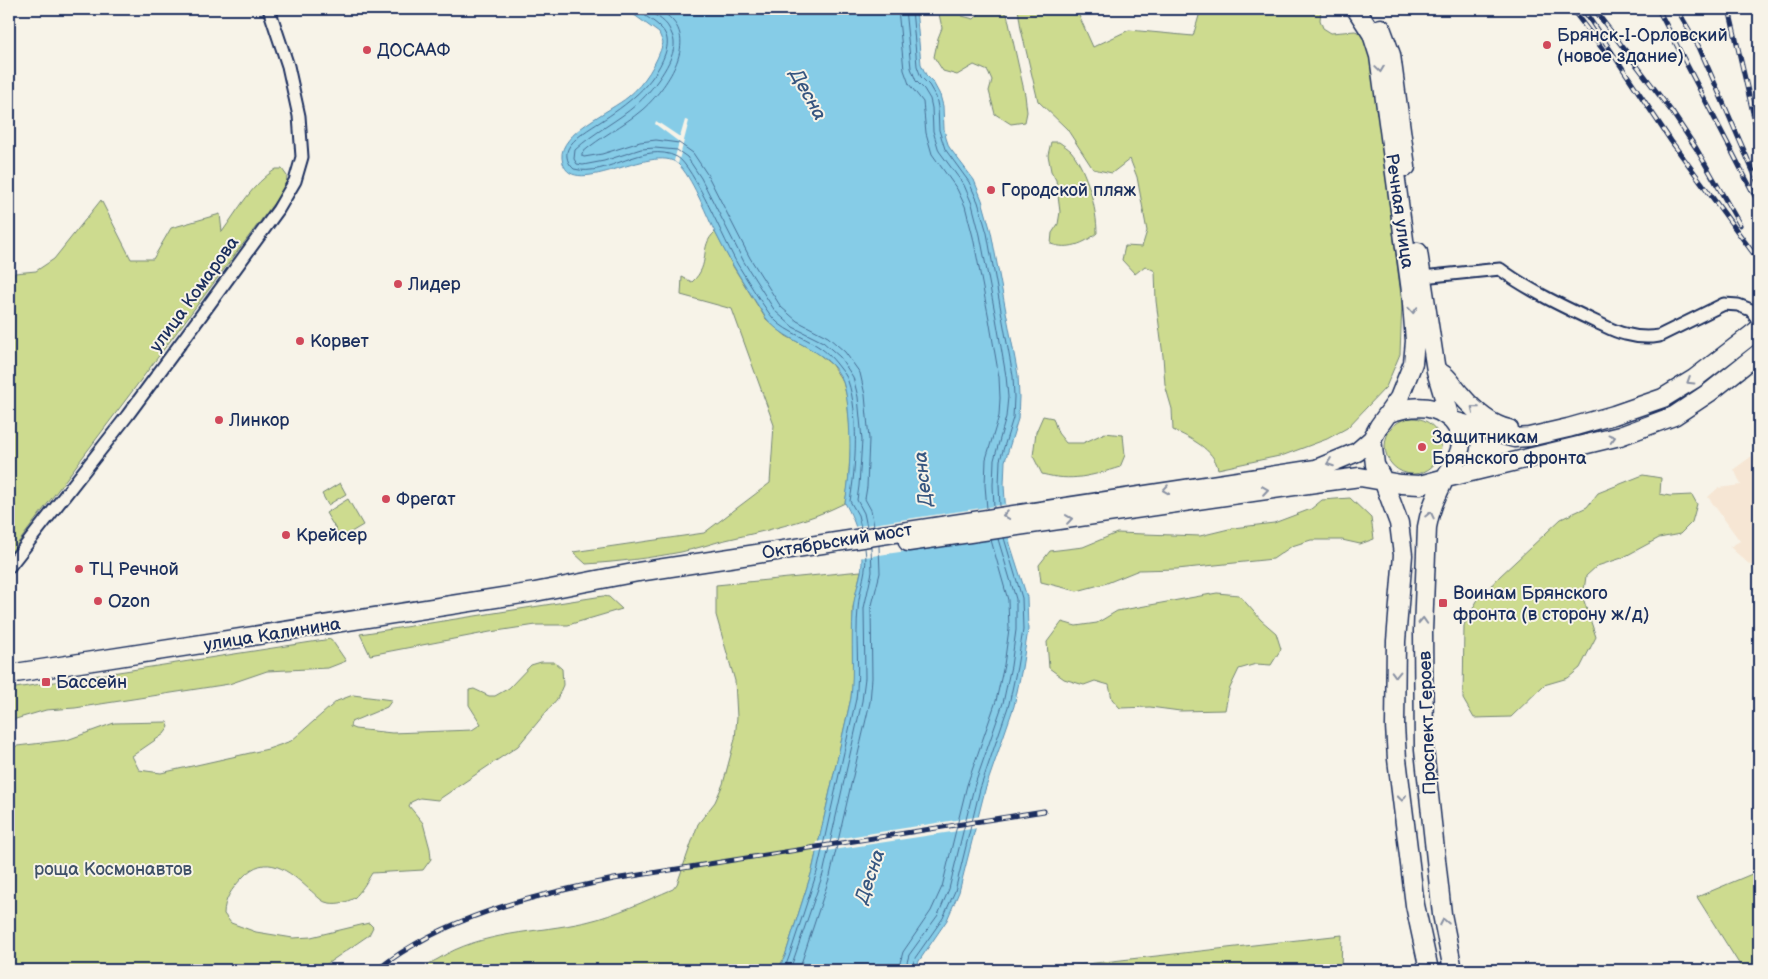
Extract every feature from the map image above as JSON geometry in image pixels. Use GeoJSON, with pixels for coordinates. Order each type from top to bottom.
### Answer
{"type":"FeatureCollection","features":[{"type":"Feature","properties":{"kind":"main road","name":"Речная улица"},"geometry":{"type":"LineString","coordinates":[[1356,9],[1372,34],[1379,56],[1412,300],[1415,341],[1413,363],[1399,398],[1389,413]]}},
{"type":"Feature","properties":{"kind":"main road","name":"Речная улица"},"geometry":{"type":"LineString","coordinates":[[1369,9],[1384,34],[1391,54],[1436,371],[1452,420]]}},
{"type":"Feature","properties":{"kind":"main road"},"geometry":{"type":"LineString","coordinates":[[1215,490],[1316,468],[1335,462],[1357,452],[1372,439],[1389,413],[1404,408],[1428,407],[1440,411],[1452,420],[1514,438],[1529,437],[1568,428],[1636,408],[1663,398],[1694,380],[1759,329]]}},
{"type":"Feature","properties":{"kind":"main road"},"geometry":{"type":"LineString","coordinates":[[1215,490],[1360,477],[1401,484],[1420,485],[1550,454],[1629,432],[1674,416],[1710,392],[1759,353]]}},
{"type":"Feature","properties":{"kind":"main road"},"geometry":{"type":"LineString","coordinates":[[1436,371],[1446,376],[1468,404],[1487,419],[1500,426],[1526,432],[1555,426],[1568,428]]}},
{"type":"Feature","properties":{"kind":"main road"},"geometry":{"type":"LineString","coordinates":[[1446,478],[1458,456],[1461,444],[1459,432],[1452,420]]}},
{"type":"Feature","properties":{"kind":"main road"},"geometry":{"type":"LineString","coordinates":[[1372,439],[1375,465],[1383,480]]}},
{"type":"Feature","properties":{"kind":"main road","name":"Проспект Героев"},"geometry":{"type":"LineString","coordinates":[[1446,478],[1430,510],[1427,527],[1423,631],[1424,750],[1442,914],[1453,970]]}},
{"type":"Feature","properties":{"kind":"main road","name":"Проспект Героев"},"geometry":{"type":"LineString","coordinates":[[1383,480],[1399,523],[1402,555],[1396,641],[1395,726],[1397,759],[1415,905],[1429,970]]}},
{"type":"Feature","properties":{"kind":"main road","name":"Октябрьский мост"},"geometry":{"type":"LineString","coordinates":[[639,577],[1215,490]]}},
{"type":"Feature","properties":{"kind":"main road","name":"улица Калинина"},"geometry":{"type":"LineString","coordinates":[[9,674],[639,577]]}},
{"type":"Feature","properties":{"kind":"street","name":"улица Комарова"},"geometry":{"type":"LineString","coordinates":[[9,567],[200,317],[278,210],[295,182],[302,156],[299,116],[288,66],[269,9]]}},
{"type":"Feature","properties":{"kind":"street"},"geometry":{"type":"LineString","coordinates":[[1422,277],[1500,269],[1562,306],[1623,334],[1659,336],[1724,304],[1738,305],[1751,310],[1759,322]]}},
{"type":"Feature","properties":{"kind":"shaded area"},"geometry":{"type":"Polygon","coordinates":[[[1759,451],[1759,573],[1730,547],[1740,541],[1708,497],[1718,488],[1741,485],[1734,469],[1759,451]]]}},
{"type":"Feature","properties":{"kind":"green space"},"geometry":{"type":"Polygon","coordinates":[[[938,9],[957,9],[962,16],[974,19],[984,9],[998,9],[1007,14],[1025,95],[1027,112],[1025,122],[1011,124],[995,114],[989,91],[992,80],[988,71],[974,65],[957,75],[943,71],[934,57],[942,28],[938,9]]]}},
{"type":"Feature","properties":{"kind":"green space"},"geometry":{"type":"Polygon","coordinates":[[[1018,9],[1076,9],[1093,47],[1129,30],[1193,36],[1201,9],[1321,9],[1320,20],[1323,28],[1331,33],[1355,31],[1367,36],[1402,303],[1400,354],[1386,387],[1347,428],[1327,439],[1284,455],[1218,469],[1216,462],[1206,450],[1173,430],[1172,409],[1165,385],[1156,301],[1155,271],[1145,266],[1135,274],[1122,260],[1125,246],[1142,247],[1147,231],[1137,177],[1130,159],[1112,173],[1093,169],[1067,129],[1038,101],[1018,9]]]}},
{"type":"Feature","properties":{"kind":"green space"},"geometry":{"type":"Polygon","coordinates":[[[1051,142],[1059,142],[1071,151],[1077,159],[1093,202],[1097,233],[1076,245],[1057,246],[1051,244],[1052,233],[1058,224],[1060,212],[1056,180],[1051,171],[1048,155],[1051,142]]]}},
{"type":"Feature","properties":{"kind":"green space"},"geometry":{"type":"Polygon","coordinates":[[[276,169],[282,169],[287,176],[286,187],[9,555],[9,284],[15,273],[36,271],[54,259],[101,200],[131,259],[153,259],[171,228],[220,214],[222,232],[253,190],[267,175],[276,169]]]}},
{"type":"Feature","properties":{"kind":"green space"},"geometry":{"type":"Polygon","coordinates":[[[715,232],[734,268],[766,319],[786,336],[815,351],[832,365],[843,382],[847,398],[851,440],[845,503],[800,521],[681,552],[634,560],[586,564],[573,552],[704,533],[770,483],[774,425],[732,309],[681,295],[682,277],[692,282],[698,275],[702,269],[707,244],[715,232]]]}},
{"type":"Feature","properties":{"kind":"green space"},"geometry":{"type":"Polygon","coordinates":[[[1043,416],[1053,418],[1058,433],[1066,443],[1083,443],[1105,433],[1123,435],[1125,455],[1120,467],[1072,478],[1042,474],[1033,456],[1036,432],[1043,416]]]}},
{"type":"Feature","properties":{"kind":"green space"},"geometry":{"type":"Polygon","coordinates":[[[1408,418],[1418,418],[1433,426],[1439,435],[1441,446],[1439,457],[1433,466],[1418,474],[1408,474],[1397,469],[1390,462],[1385,451],[1385,441],[1390,430],[1397,423],[1408,418]]]}},
{"type":"Feature","properties":{"kind":"green space"},"geometry":{"type":"Polygon","coordinates":[[[1643,475],[1661,478],[1660,494],[1670,496],[1692,495],[1697,504],[1692,522],[1680,534],[1659,538],[1622,558],[1597,566],[1586,576],[1583,598],[1596,637],[1580,668],[1568,678],[1544,685],[1511,717],[1474,718],[1463,699],[1464,625],[1477,601],[1500,576],[1561,519],[1587,507],[1598,493],[1643,475]]]}},
{"type":"Feature","properties":{"kind":"green space"},"geometry":{"type":"Polygon","coordinates":[[[340,483],[346,494],[328,505],[322,494],[340,483]]]}},
{"type":"Feature","properties":{"kind":"green space"},"geometry":{"type":"Polygon","coordinates":[[[1350,498],[1371,518],[1374,539],[1360,544],[1342,540],[1311,540],[1292,546],[1273,559],[1177,569],[1139,570],[1107,583],[1077,591],[1041,582],[1039,565],[1050,551],[1083,547],[1117,533],[1200,536],[1233,528],[1274,523],[1311,509],[1322,500],[1350,498]]]}},
{"type":"Feature","properties":{"kind":"green space"},"geometry":{"type":"Polygon","coordinates":[[[348,499],[363,525],[341,538],[326,513],[348,499]]]}},
{"type":"Feature","properties":{"kind":"green space"},"geometry":{"type":"Polygon","coordinates":[[[861,571],[853,607],[853,678],[851,698],[812,871],[785,956],[778,970],[423,970],[434,961],[473,943],[510,934],[586,922],[608,916],[673,889],[677,884],[698,824],[715,802],[723,784],[735,739],[737,717],[735,681],[716,615],[716,585],[861,571]]]}},
{"type":"Feature","properties":{"kind":"green space"},"geometry":{"type":"Polygon","coordinates":[[[1217,593],[1239,595],[1261,620],[1276,633],[1281,649],[1271,665],[1256,664],[1239,669],[1229,690],[1225,710],[1180,711],[1150,707],[1120,708],[1112,699],[1109,685],[1095,681],[1084,685],[1064,679],[1049,668],[1047,642],[1062,622],[1076,626],[1097,623],[1117,611],[1217,593]]]}},
{"type":"Feature","properties":{"kind":"green space"},"geometry":{"type":"Polygon","coordinates":[[[603,596],[609,597],[622,609],[568,625],[536,625],[370,655],[360,634],[603,596]]]}},
{"type":"Feature","properties":{"kind":"green space"},"geometry":{"type":"Polygon","coordinates":[[[331,639],[346,661],[328,668],[267,671],[229,684],[75,708],[46,710],[9,721],[9,689],[331,639]]]}},
{"type":"Feature","properties":{"kind":"green space","name":"роща Космонавтов"},"geometry":{"type":"Polygon","coordinates":[[[541,662],[554,662],[562,669],[563,685],[557,699],[518,746],[438,800],[420,798],[411,802],[409,806],[423,823],[430,849],[431,859],[423,870],[372,873],[354,898],[340,903],[323,901],[294,876],[269,865],[251,870],[232,890],[225,904],[224,914],[231,923],[256,932],[293,938],[311,937],[369,923],[373,927],[369,935],[318,970],[9,970],[9,747],[67,740],[114,723],[167,722],[169,727],[164,734],[132,756],[139,770],[161,773],[268,749],[291,741],[337,701],[353,695],[392,700],[387,707],[351,722],[350,727],[355,729],[392,733],[472,730],[481,724],[469,705],[469,690],[474,689],[489,696],[495,696],[509,688],[531,665],[541,662]]]}},
{"type":"Feature","properties":{"kind":"green space"},"geometry":{"type":"Polygon","coordinates":[[[1759,871],[1759,970],[1743,970],[1697,897],[1759,871]]]}},
{"type":"Feature","properties":{"kind":"green space"},"geometry":{"type":"Polygon","coordinates":[[[1342,935],[1341,970],[1033,970],[1342,935]]]}},
{"type":"Feature","properties":{"kind":"water","name":"Десна"},"geometry":{"type":"Polygon","coordinates":[[[626,9],[916,9],[921,64],[940,95],[943,106],[944,129],[949,147],[974,180],[982,200],[991,232],[1018,375],[1018,419],[1005,461],[1004,485],[1010,544],[1027,597],[1028,630],[1014,706],[985,790],[959,892],[947,920],[919,961],[916,970],[778,970],[785,956],[812,871],[851,698],[853,608],[861,572],[862,555],[859,536],[845,503],[850,456],[846,395],[843,382],[837,371],[828,361],[785,335],[766,318],[727,255],[693,186],[678,164],[666,159],[650,160],[579,176],[567,171],[562,158],[563,149],[569,140],[577,131],[620,103],[640,85],[654,65],[663,43],[659,33],[626,9]]]}},
{"type":"Feature","properties":{"kind":"pier"},"geometry":{"type":"Polygon","coordinates":[[[685,120],[689,121],[678,164],[674,161],[679,142],[655,124],[656,121],[680,137],[685,120]]]}},
{"type":"Feature","properties":{"kind":"pier"},"geometry":{"type":"Polygon","coordinates":[[[1008,504],[1012,536],[858,558],[853,527],[1008,504]]]}},
{"type":"Feature","properties":{"kind":"pier"},"geometry":{"type":"Polygon","coordinates":[[[981,816],[978,828],[813,853],[816,842],[981,816]]]}},
{"type":"Feature","properties":{"kind":"railway"},"geometry":{"type":"LineString","coordinates":[[1572,9],[1604,51]]}},
{"type":"Feature","properties":{"kind":"railway"},"geometry":{"type":"LineString","coordinates":[[1583,9],[1671,141],[1759,261]]}},
{"type":"Feature","properties":{"kind":"railway"},"geometry":{"type":"LineString","coordinates":[[1594,9],[1672,112],[1696,148],[1740,225]]}},
{"type":"Feature","properties":{"kind":"railway"},"geometry":{"type":"LineString","coordinates":[[1658,9],[1759,204]]}},
{"type":"Feature","properties":{"kind":"railway"},"geometry":{"type":"LineString","coordinates":[[1677,9],[1699,47],[1759,185]]}},
{"type":"Feature","properties":{"kind":"railway"},"geometry":{"type":"LineString","coordinates":[[1729,9],[1759,139]]}},
{"type":"Feature","properties":{"kind":"railway"},"geometry":{"type":"LineString","coordinates":[[377,970],[403,951],[431,935],[460,922],[520,901],[552,893],[614,879],[1044,811]]}},
{"type":"Feature","properties":{"kind":"place","name":"Брянск-I-Орловский (новое здание)"},"geometry":{"type":"Point","coordinates":[1547,45]}},
{"type":"Feature","properties":{"kind":"place","name":"ДОСААФ"},"geometry":{"type":"Point","coordinates":[367,50]}},
{"type":"Feature","properties":{"kind":"place","name":"Городской пляж"},"geometry":{"type":"Point","coordinates":[991,190]}},
{"type":"Feature","properties":{"kind":"place","name":"Лидер"},"geometry":{"type":"Point","coordinates":[398,284]}},
{"type":"Feature","properties":{"kind":"place","name":"Корвет"},"geometry":{"type":"Point","coordinates":[300,341]}},
{"type":"Feature","properties":{"kind":"place","name":"Линкор"},"geometry":{"type":"Point","coordinates":[219,420]}},
{"type":"Feature","properties":{"kind":"place","name":"Защитникам Брянского фронта"},"geometry":{"type":"Point","coordinates":[1422,447]}},
{"type":"Feature","properties":{"kind":"place","name":"Фрегат"},"geometry":{"type":"Point","coordinates":[386,499]}},
{"type":"Feature","properties":{"kind":"place","name":"Крейсер"},"geometry":{"type":"Point","coordinates":[286,535]}},
{"type":"Feature","properties":{"kind":"place","name":"ТЦ Речной"},"geometry":{"type":"Point","coordinates":[79,569]}},
{"type":"Feature","properties":{"kind":"place","name":"Ozon"},"geometry":{"type":"Point","coordinates":[98,601]}},
{"type":"Feature","properties":{"kind":"place","name":"Воинам Брянского фронта (в сторону ж/д)"},"geometry":{"type":"Point","coordinates":[1443,603]}},
{"type":"Feature","properties":{"kind":"place","name":"Бассейн"},"geometry":{"type":"Point","coordinates":[46,682]}}]}
